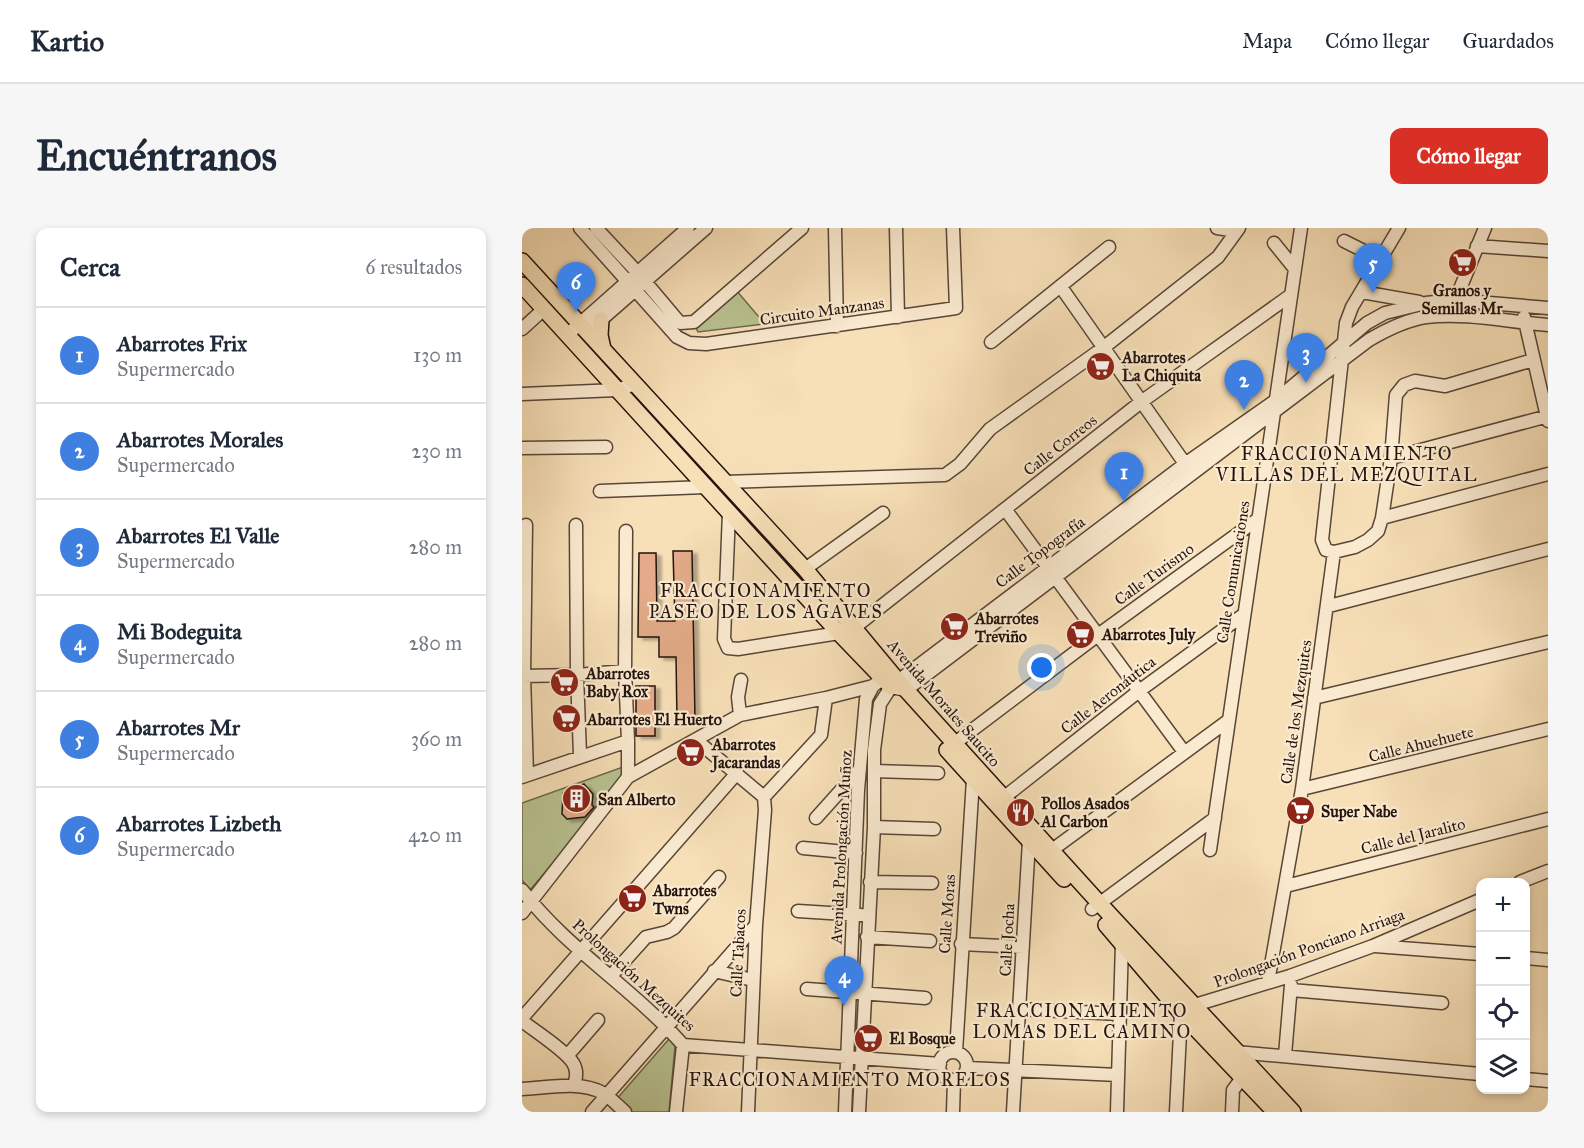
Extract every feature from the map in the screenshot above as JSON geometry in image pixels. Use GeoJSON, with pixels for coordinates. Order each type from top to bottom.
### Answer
{"type":"FeatureCollection","features":[{"type":"Feature","properties":{"kind":"main road","name":"Avenida Morales Saucito"},"geometry":{"type":"LineString","coordinates":[[522,261],[855,627],[890,684],[973,779],[1052,850],[1122,943],[1188,1009],[1236,1052],[1293,1112]]}},
{"type":"Feature","properties":{"kind":"main road","name":"Avenida Morales Saucito"},"geometry":{"type":"LineString","coordinates":[[522,285],[839,633],[890,684],[955,743],[1029,841],[1096,907],[1188,1009],[1242,1078],[1275,1112]]}},
{"type":"Feature","properties":{"kind":"main road"},"geometry":{"type":"LineString","coordinates":[[601,320],[600,334],[603,349]]}},
{"type":"Feature","properties":{"kind":"street"},"geometry":{"type":"LineString","coordinates":[[580,228],[680,323],[694,322],[802,228]]}},
{"type":"Feature","properties":{"kind":"street"},"geometry":{"type":"LineString","coordinates":[[596,228],[636,281]]}},
{"type":"Feature","properties":{"kind":"street"},"geometry":{"type":"LineString","coordinates":[[583,328],[601,320],[688,228]]}},
{"type":"Feature","properties":{"kind":"street"},"geometry":{"type":"LineString","coordinates":[[571,339],[636,281],[706,228]]}},
{"type":"Feature","properties":{"kind":"street"},"geometry":{"type":"LineString","coordinates":[[835,228],[837,326]]}},
{"type":"Feature","properties":{"kind":"street"},"geometry":{"type":"LineString","coordinates":[[896,228],[898,317]]}},
{"type":"Feature","properties":{"kind":"street","name":"Circuito Manzanas"},"geometry":{"type":"LineString","coordinates":[[636,281],[677,337],[689,343],[706,344],[956,308],[953,228]]}},
{"type":"Feature","properties":{"kind":"street"},"geometry":{"type":"LineString","coordinates":[[1217,228],[1238,230]]}},
{"type":"Feature","properties":{"kind":"street","name":"Calle Comunicaciones"},"geometry":{"type":"LineString","coordinates":[[1210,850],[1300,228]]}},
{"type":"Feature","properties":{"kind":"street"},"geometry":{"type":"LineString","coordinates":[[1399,228],[1346,323],[1322,540],[1326,550],[1334,552],[1355,548],[1378,531],[1391,458],[1396,395],[1404,385],[1415,381],[1445,386],[1533,360]]}},
{"type":"Feature","properties":{"kind":"street"},"geometry":{"type":"LineString","coordinates":[[1450,316],[1454,300],[1485,228]]}},
{"type":"Feature","properties":{"kind":"street"},"geometry":{"type":"LineString","coordinates":[[725,482],[945,475],[960,464],[990,429],[1103,348],[1218,257],[1238,230]]}},
{"type":"Feature","properties":{"kind":"street"},"geometry":{"type":"LineString","coordinates":[[1344,241],[1380,259]]}},
{"type":"Feature","properties":{"kind":"street"},"geometry":{"type":"LineString","coordinates":[[1274,243],[1295,269]]}},
{"type":"Feature","properties":{"kind":"street"},"geometry":{"type":"LineString","coordinates":[[1477,246],[1547,248]]}},
{"type":"Feature","properties":{"kind":"street"},"geometry":{"type":"LineString","coordinates":[[991,342],[1109,248]]}},
{"type":"Feature","properties":{"kind":"street"},"geometry":{"type":"LineString","coordinates":[[1061,287],[1189,469]]}},
{"type":"Feature","properties":{"kind":"street"},"geometry":{"type":"LineString","coordinates":[[1362,291],[1426,303],[1454,300],[1548,308]]}},
{"type":"Feature","properties":{"kind":"street","name":"Calle Correos"},"geometry":{"type":"LineString","coordinates":[[855,627],[1141,402],[1291,295]]}},
{"type":"Feature","properties":{"kind":"street","name":"Calle Topografía"},"geometry":{"type":"LineString","coordinates":[[1274,407],[1367,323],[1385,313],[1426,303]]}},
{"type":"Feature","properties":{"kind":"street"},"geometry":{"type":"LineString","coordinates":[[1391,458],[1548,418],[1521,306]]}},
{"type":"Feature","properties":{"kind":"street"},"geometry":{"type":"LineString","coordinates":[[522,329],[544,309]]}},
{"type":"Feature","properties":{"kind":"street","name":"Calle Topografía"},"geometry":{"type":"LineString","coordinates":[[890,684],[1047,567],[1369,340],[1387,330],[1424,318],[1450,316],[1548,325]]}},
{"type":"Feature","properties":{"kind":"street"},"geometry":{"type":"LineString","coordinates":[[522,394],[617,390],[635,384]]}},
{"type":"Feature","properties":{"kind":"street"},"geometry":{"type":"LineString","coordinates":[[522,448],[606,447]]}},
{"type":"Feature","properties":{"kind":"street","name":"Calle Topografía"},"geometry":{"type":"LineString","coordinates":[[890,684],[1055,578],[1189,469]]}},
{"type":"Feature","properties":{"kind":"street"},"geometry":{"type":"LineString","coordinates":[[1382,518],[1548,474]]}},
{"type":"Feature","properties":{"kind":"street"},"geometry":{"type":"LineString","coordinates":[[600,491],[706,487]]}},
{"type":"Feature","properties":{"kind":"street"},"geometry":{"type":"LineString","coordinates":[[1005,509],[1184,752]]}},
{"type":"Feature","properties":{"kind":"street"},"geometry":{"type":"LineString","coordinates":[[729,512],[724,639],[728,648],[738,650],[839,633]]}},
{"type":"Feature","properties":{"kind":"street"},"geometry":{"type":"LineString","coordinates":[[805,570],[883,513]]}},
{"type":"Feature","properties":{"kind":"street","name":"Calle Turismo"},"geometry":{"type":"LineString","coordinates":[[955,743],[1098,635],[1258,519]]}},
{"type":"Feature","properties":{"kind":"street"},"geometry":{"type":"LineString","coordinates":[[526,525],[524,776],[580,755],[628,741]]}},
{"type":"Feature","properties":{"kind":"street"},"geometry":{"type":"LineString","coordinates":[[576,525],[580,755]]}},
{"type":"Feature","properties":{"kind":"street"},"geometry":{"type":"LineString","coordinates":[[626,531],[627,777]]}},
{"type":"Feature","properties":{"kind":"street"},"geometry":{"type":"LineString","coordinates":[[1329,606],[1548,549]]}},
{"type":"Feature","properties":{"kind":"street","name":"Calle de los Mezquites"},"geometry":{"type":"LineString","coordinates":[[1268,982],[1302,789],[1329,606],[1334,552]]}},
{"type":"Feature","properties":{"kind":"street","name":"Calle Aeronáutica"},"geometry":{"type":"LineString","coordinates":[[1000,801],[1139,691],[1243,615]]}},
{"type":"Feature","properties":{"kind":"street"},"geometry":{"type":"LineString","coordinates":[[1314,698],[1548,642]]}},
{"type":"Feature","properties":{"kind":"street"},"geometry":{"type":"LineString","coordinates":[[523,676],[625,671]]}},
{"type":"Feature","properties":{"kind":"street"},"geometry":{"type":"LineString","coordinates":[[740,715],[738,696],[741,680]]}},
{"type":"Feature","properties":{"kind":"street"},"geometry":{"type":"LineString","coordinates":[[522,913],[627,777],[740,715],[890,684]]}},
{"type":"Feature","properties":{"kind":"street","name":"Avenida Prolongación Muñoz"},"geometry":{"type":"LineString","coordinates":[[845,1112],[858,790],[866,699],[890,684]]}},
{"type":"Feature","properties":{"kind":"street","name":"Avenida Prolongación Muñoz"},"geometry":{"type":"LineString","coordinates":[[859,1112],[863,994],[874,827],[874,750],[880,704],[890,684]]}},
{"type":"Feature","properties":{"kind":"street"},"geometry":{"type":"LineString","coordinates":[[696,740],[764,797],[821,735],[826,698]]}},
{"type":"Feature","properties":{"kind":"street"},"geometry":{"type":"LineString","coordinates":[[1052,850],[1229,720]]}},
{"type":"Feature","properties":{"kind":"street","name":"Calle Ahuehuete"},"geometry":{"type":"LineString","coordinates":[[1302,789],[1548,729]]}},
{"type":"Feature","properties":{"kind":"street"},"geometry":{"type":"LineString","coordinates":[[816,818],[860,769]]}},
{"type":"Feature","properties":{"kind":"street"},"geometry":{"type":"LineString","coordinates":[[874,771],[938,773]]}},
{"type":"Feature","properties":{"kind":"street"},"geometry":{"type":"LineString","coordinates":[[574,1086],[577,1076],[574,1064],[522,1020],[737,773]]}},
{"type":"Feature","properties":{"kind":"street","name":"Calle Moras"},"geometry":{"type":"LineString","coordinates":[[956,1052],[973,779]]}},
{"type":"Feature","properties":{"kind":"street"},"geometry":{"type":"LineString","coordinates":[[858,790],[874,792]]}},
{"type":"Feature","properties":{"kind":"street","name":"Calle Tabacos"},"geometry":{"type":"LineString","coordinates":[[748,1112],[764,797]]}},
{"type":"Feature","properties":{"kind":"street"},"geometry":{"type":"LineString","coordinates":[[1096,907],[1215,818]]}},
{"type":"Feature","properties":{"kind":"street","name":"Calle del Jaralito"},"geometry":{"type":"LineString","coordinates":[[1286,886],[1548,819]]}},
{"type":"Feature","properties":{"kind":"street"},"geometry":{"type":"LineString","coordinates":[[874,827],[934,829]]}},
{"type":"Feature","properties":{"kind":"street","name":"Calle Jocha"},"geometry":{"type":"LineString","coordinates":[[1013,1112],[1029,841]]}},
{"type":"Feature","properties":{"kind":"street"},"geometry":{"type":"LineString","coordinates":[[803,848],[856,853]]}},
{"type":"Feature","properties":{"kind":"street"},"geometry":{"type":"LineString","coordinates":[[1529,878],[1548,870]]}},
{"type":"Feature","properties":{"kind":"street"},"geometry":{"type":"LineString","coordinates":[[611,976],[646,937],[674,928],[719,877]]}},
{"type":"Feature","properties":{"kind":"street"},"geometry":{"type":"LineString","coordinates":[[870,882],[932,883]]}},
{"type":"Feature","properties":{"kind":"street","name":"Prolongación Mezquites"},"geometry":{"type":"LineString","coordinates":[[522,890],[531,902],[666,1026],[683,1045],[847,1059],[940,1064]]}},
{"type":"Feature","properties":{"kind":"street","name":"Prolongación Ponciano Arriaga"},"geometry":{"type":"LineString","coordinates":[[1188,1009],[1373,946],[1476,902]]}},
{"type":"Feature","properties":{"kind":"street"},"geometry":{"type":"LineString","coordinates":[[798,911],[868,915]]}},
{"type":"Feature","properties":{"kind":"street"},"geometry":{"type":"LineString","coordinates":[[592,1112],[756,925]]}},
{"type":"Feature","properties":{"kind":"street"},"geometry":{"type":"LineString","coordinates":[[867,937],[930,941]]}},
{"type":"Feature","properties":{"kind":"street"},"geometry":{"type":"LineString","coordinates":[[1117,1112],[1122,943]]}},
{"type":"Feature","properties":{"kind":"street"},"geometry":{"type":"LineString","coordinates":[[961,944],[1023,947]]}},
{"type":"Feature","properties":{"kind":"street"},"geometry":{"type":"LineString","coordinates":[[1373,946],[1476,954]]}},
{"type":"Feature","properties":{"kind":"street"},"geometry":{"type":"LineString","coordinates":[[1530,958],[1548,960]]}},
{"type":"Feature","properties":{"kind":"street"},"geometry":{"type":"LineString","coordinates":[[714,971],[753,980]]}},
{"type":"Feature","properties":{"kind":"street"},"geometry":{"type":"LineString","coordinates":[[1285,1055],[1291,990],[1290,976]]}},
{"type":"Feature","properties":{"kind":"street"},"geometry":{"type":"LineString","coordinates":[[807,989],[926,998]]}},
{"type":"Feature","properties":{"kind":"street"},"geometry":{"type":"LineString","coordinates":[[1291,990],[1442,1003]]}},
{"type":"Feature","properties":{"kind":"street"},"geometry":{"type":"LineString","coordinates":[[1019,1009],[1120,1014]]}},
{"type":"Feature","properties":{"kind":"street"},"geometry":{"type":"LineString","coordinates":[[1176,1112],[1188,1009]]}},
{"type":"Feature","properties":{"kind":"street"},"geometry":{"type":"LineString","coordinates":[[567,1056],[598,1020]]}},
{"type":"Feature","properties":{"kind":"street"},"geometry":{"type":"LineString","coordinates":[[676,1112],[683,1045]]}},
{"type":"Feature","properties":{"kind":"street"},"geometry":{"type":"LineString","coordinates":[[956,1052],[963,1056],[967,1068],[962,1076],[954,1080],[942,1073],[940,1064],[944,1056],[956,1052]]}},
{"type":"Feature","properties":{"kind":"street"},"geometry":{"type":"LineString","coordinates":[[1236,1052],[1476,1074]]}},
{"type":"Feature","properties":{"kind":"street"},"geometry":{"type":"LineString","coordinates":[[967,1068],[1118,1075]]}},
{"type":"Feature","properties":{"kind":"street"},"geometry":{"type":"LineString","coordinates":[[1232,1112],[1233,1090],[1242,1078]]}},
{"type":"Feature","properties":{"kind":"street"},"geometry":{"type":"LineString","coordinates":[[1530,1079],[1548,1081]]}},
{"type":"Feature","properties":{"kind":"street"},"geometry":{"type":"LineString","coordinates":[[953,1112],[954,1080]]}},
{"type":"Feature","properties":{"kind":"street"},"geometry":{"type":"LineString","coordinates":[[522,1089],[574,1086],[595,1090],[606,1095],[625,1112]]}},
{"type":"Feature","properties":{"kind":"green space"},"geometry":{"type":"Polygon","coordinates":[[[736,290],[765,324],[698,332],[695,326],[736,290]]]}},
{"type":"Feature","properties":{"kind":"green space"},"geometry":{"type":"Polygon","coordinates":[[[623,767],[625,779],[530,890],[522,880],[522,803],[623,767]]]}},
{"type":"Feature","properties":{"kind":"green space"},"geometry":{"type":"Polygon","coordinates":[[[669,1039],[675,1046],[669,1112],[628,1112],[615,1101],[669,1039]]]}},
{"type":"Feature","properties":{"kind":"building"},"geometry":{"type":"Polygon","coordinates":[[[673,551],[692,551],[695,719],[677,720],[676,657],[659,657],[659,637],[638,637],[639,553],[656,553],[657,621],[675,621],[673,551]]]}},
{"type":"Feature","properties":{"kind":"building"},"geometry":{"type":"Polygon","coordinates":[[[636,686],[655,686],[655,736],[636,736],[636,686]]]}},
{"type":"Feature","properties":{"kind":"building","name":"San Alberto"},"geometry":{"type":"Polygon","coordinates":[[[584,784],[593,794],[592,805],[594,807],[585,817],[567,819],[562,814],[563,793],[584,784]]]}},
{"type":"Feature","properties":{"kind":"place","name":"Granos y Semillas Mr"},"geometry":{"type":"Point","coordinates":[1462,262]}},
{"type":"Feature","properties":{"kind":"place","name":"Abarrotes Mr"},"geometry":{"type":"Point","coordinates":[1373,293]}},
{"type":"Feature","properties":{"kind":"place","name":"Abarrotes Lizbeth"},"geometry":{"type":"Point","coordinates":[576,312]}},
{"type":"Feature","properties":{"kind":"place","name":"Abarrotes La Chiquita"},"geometry":{"type":"Point","coordinates":[1101,366]}},
{"type":"Feature","properties":{"kind":"place","name":"Abarrotes El Valle"},"geometry":{"type":"Point","coordinates":[1306,383]}},
{"type":"Feature","properties":{"kind":"place","name":"Abarrotes Morales"},"geometry":{"type":"Point","coordinates":[1244,410]}},
{"type":"Feature","properties":{"kind":"place","name":"Abarrotes Frix"},"geometry":{"type":"Point","coordinates":[1124,502]}},
{"type":"Feature","properties":{"kind":"place","name":"Abarrotes Treviño"},"geometry":{"type":"Point","coordinates":[954,627]}},
{"type":"Feature","properties":{"kind":"place","name":"Abarrotes July"},"geometry":{"type":"Point","coordinates":[1081,634]}},
{"type":"Feature","properties":{"kind":"place","name":"Abarrotes Baby Rox"},"geometry":{"type":"Point","coordinates":[565,682]}},
{"type":"Feature","properties":{"kind":"place","name":"Abarrotes El Huerto"},"geometry":{"type":"Point","coordinates":[566,719]}},
{"type":"Feature","properties":{"kind":"place","name":"Abarrotes Jacarandas"},"geometry":{"type":"Point","coordinates":[691,753]}},
{"type":"Feature","properties":{"kind":"place","name":"San Alberto"},"geometry":{"type":"Point","coordinates":[577,799]}},
{"type":"Feature","properties":{"kind":"place","name":"Super Nabe"},"geometry":{"type":"Point","coordinates":[1300,811]}},
{"type":"Feature","properties":{"kind":"place","name":"Pollos Asados Al Carbon"},"geometry":{"type":"Point","coordinates":[1020,812]}},
{"type":"Feature","properties":{"kind":"place","name":"Abarrotes Twns"},"geometry":{"type":"Point","coordinates":[632,899]}},
{"type":"Feature","properties":{"kind":"place","name":"Mi Bodeguita"},"geometry":{"type":"Point","coordinates":[844,1006]}},
{"type":"Feature","properties":{"kind":"place","name":"El Bosque"},"geometry":{"type":"Point","coordinates":[868,1038]}},
{"type":"Feature","properties":{"kind":"district","name":"FRACCIONAMIENTO VILLAS DEL MEZQUITAL"},"geometry":{"type":"Point","coordinates":[1347,464]}},
{"type":"Feature","properties":{"kind":"district","name":"FRACCIONAMIENTO PASEO DE LOS AGAVES"},"geometry":{"type":"Point","coordinates":[766,601]}},
{"type":"Feature","properties":{"kind":"district","name":"FRACCIONAMIENTO LOMAS DEL CAMINO"},"geometry":{"type":"Point","coordinates":[1082,1021]}},
{"type":"Feature","properties":{"kind":"district","name":"FRACCIONAMIENTO MORELOS"},"geometry":{"type":"Point","coordinates":[850,1080]}}]}
